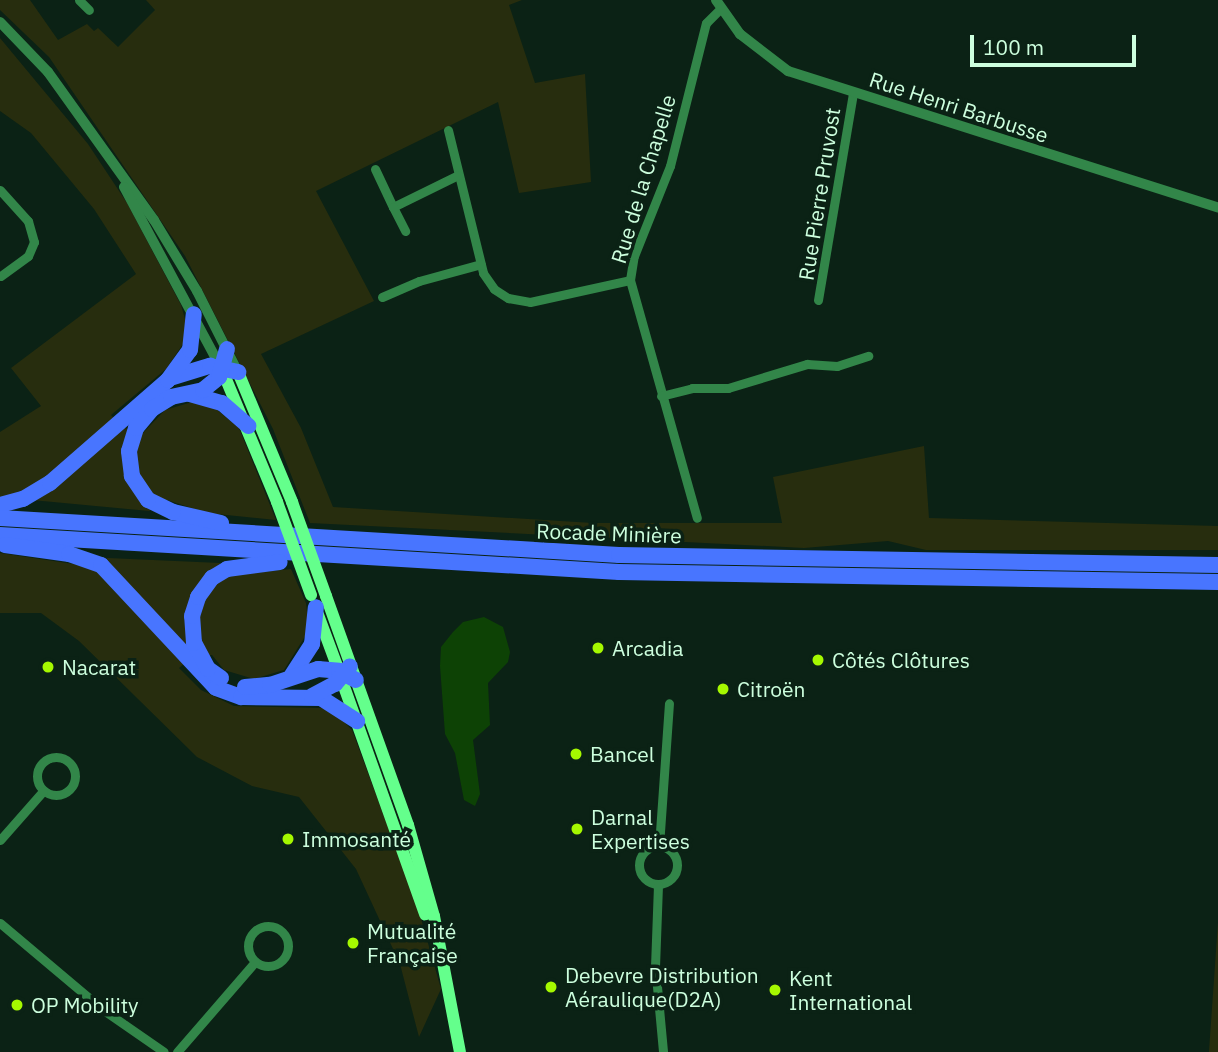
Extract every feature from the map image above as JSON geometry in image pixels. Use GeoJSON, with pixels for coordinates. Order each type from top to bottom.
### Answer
{"type":"FeatureCollection","features":[{"type":"Feature","properties":{"kind":"highway"},"geometry":{"type":"LineString","coordinates":[[0,505],[23,499],[50,484],[168,380],[190,350],[194,314]]}},
{"type":"Feature","properties":{"kind":"highway"},"geometry":{"type":"LineString","coordinates":[[227,349],[227,369],[209,386],[152,409],[136,428],[129,460],[138,488],[155,505],[173,512],[282,536]]}},
{"type":"Feature","properties":{"kind":"highway"},"geometry":{"type":"LineString","coordinates":[[168,380],[194,368],[227,369]]}},
{"type":"Feature","properties":{"kind":"highway"},"geometry":{"type":"LineString","coordinates":[[184,394],[216,400],[248,426]]}},
{"type":"Feature","properties":{"kind":"highway","name":"Rocade Minière"},"geometry":{"type":"LineString","coordinates":[[0,518],[619,555],[1218,565]]}},
{"type":"Feature","properties":{"kind":"highway","name":"Rocade Minière"},"geometry":{"type":"LineString","coordinates":[[0,535],[666,573],[1218,582]]}},
{"type":"Feature","properties":{"kind":"highway"},"geometry":{"type":"LineString","coordinates":[[0,544],[69,554],[101,565],[123,584],[192,668],[224,692],[249,698],[312,696],[335,704],[357,721]]}},
{"type":"Feature","properties":{"kind":"highway"},"geometry":{"type":"LineString","coordinates":[[346,673],[291,675],[253,687],[217,676],[194,643],[192,616],[198,597],[212,578],[238,566],[363,557]]}},
{"type":"Feature","properties":{"kind":"highway"},"geometry":{"type":"LineString","coordinates":[[291,675],[312,644],[318,599]]}},
{"type":"Feature","properties":{"kind":"highway"},"geometry":{"type":"LineString","coordinates":[[312,696],[346,673]]}},
{"type":"Feature","properties":{"kind":"main road"},"geometry":{"type":"LineString","coordinates":[[227,369],[277,502],[408,825],[460,1052]]}},
{"type":"Feature","properties":{"kind":"main road"},"geometry":{"type":"LineString","coordinates":[[227,369],[292,502],[318,599]]}},
{"type":"Feature","properties":{"kind":"main road"},"geometry":{"type":"LineString","coordinates":[[346,673],[357,721],[449,995]]}},
{"type":"Feature","properties":{"kind":"street"},"geometry":{"type":"LineString","coordinates":[[79,0],[89,10]]}},
{"type":"Feature","properties":{"kind":"street","name":"Rue Henri Barbusse"},"geometry":{"type":"LineString","coordinates":[[718,4],[740,34],[778,66],[853,93],[1218,206]]}},
{"type":"Feature","properties":{"kind":"street","name":"Rue de la Chapelle"},"geometry":{"type":"LineString","coordinates":[[448,130],[481,264],[495,289],[524,302],[630,280],[634,256],[670,166],[706,23],[718,4]]}},
{"type":"Feature","properties":{"kind":"street"},"geometry":{"type":"LineString","coordinates":[[0,22],[48,72],[162,233],[227,349]]}},
{"type":"Feature","properties":{"kind":"street","name":"Rue Pierre Pruvost"},"geometry":{"type":"LineString","coordinates":[[818,300],[853,93]]}},
{"type":"Feature","properties":{"kind":"street"},"geometry":{"type":"LineString","coordinates":[[101,148],[227,369]]}},
{"type":"Feature","properties":{"kind":"street"},"geometry":{"type":"LineString","coordinates":[[376,169],[405,231]]}},
{"type":"Feature","properties":{"kind":"street"},"geometry":{"type":"LineString","coordinates":[[393,207],[458,175]]}},
{"type":"Feature","properties":{"kind":"street"},"geometry":{"type":"LineString","coordinates":[[0,190],[28,221],[34,242],[28,256],[0,276]]}},
{"type":"Feature","properties":{"kind":"street"},"geometry":{"type":"LineString","coordinates":[[382,297],[419,281],[481,264]]}},
{"type":"Feature","properties":{"kind":"street"},"geometry":{"type":"LineString","coordinates":[[630,280],[697,518]]}},
{"type":"Feature","properties":{"kind":"street"},"geometry":{"type":"LineString","coordinates":[[661,396],[692,388],[728,388],[807,364],[838,366],[868,356]]}},
{"type":"Feature","properties":{"kind":"street"},"geometry":{"type":"LineString","coordinates":[[659,846],[670,703]]}},
{"type":"Feature","properties":{"kind":"street"},"geometry":{"type":"LineString","coordinates":[[55,757],[68,760],[76,776],[72,789],[56,796],[43,791],[37,779],[40,766],[55,757]]}},
{"type":"Feature","properties":{"kind":"street"},"geometry":{"type":"LineString","coordinates":[[0,840],[43,791]]}},
{"type":"Feature","properties":{"kind":"street"},"geometry":{"type":"LineString","coordinates":[[659,846],[673,852],[678,866],[672,880],[658,885],[644,879],[639,865],[645,851],[659,846]]}},
{"type":"Feature","properties":{"kind":"street"},"geometry":{"type":"LineString","coordinates":[[658,885],[655,965],[663,1052]]}},
{"type":"Feature","properties":{"kind":"street"},"geometry":{"type":"LineString","coordinates":[[0,923],[102,1010],[164,1052]]}},
{"type":"Feature","properties":{"kind":"street"},"geometry":{"type":"LineString","coordinates":[[266,927],[281,932],[287,946],[283,958],[268,966],[255,962],[248,947],[255,932],[266,927]]}},
{"type":"Feature","properties":{"kind":"street"},"geometry":{"type":"LineString","coordinates":[[177,1052],[255,962]]}},
{"type":"Feature","properties":{"kind":"shaded area"},"geometry":{"type":"Polygon","coordinates":[[[0,0],[30,0],[58,40],[87,24],[94,31],[98,28],[118,47],[155,10],[146,0],[522,0],[509,5],[535,83],[585,74],[591,182],[519,193],[498,102],[316,191],[374,301],[261,354],[301,428],[333,507],[593,523],[782,523],[773,477],[924,446],[929,518],[1218,526],[1218,550],[926,550],[888,541],[804,548],[310,523],[273,429],[185,256],[49,57],[0,10],[0,0]]]}},
{"type":"Feature","properties":{"kind":"shaded area"},"geometry":{"type":"Polygon","coordinates":[[[0,38],[88,144],[127,203],[181,305],[187,326],[185,341],[166,369],[111,415],[122,427],[142,434],[165,410],[192,402],[216,409],[239,428],[276,520],[207,513],[167,500],[149,511],[0,497],[0,432],[41,406],[11,368],[136,274],[94,209],[31,133],[0,111],[0,38]]]}},
{"type":"Feature","properties":{"kind":"shaded area"},"geometry":{"type":"Polygon","coordinates":[[[0,553],[87,566],[108,558],[220,563],[236,575],[291,569],[306,603],[309,630],[284,670],[254,679],[224,670],[212,655],[191,658],[179,668],[201,690],[234,706],[322,708],[336,714],[352,730],[418,908],[441,989],[419,1037],[400,964],[356,869],[299,797],[252,786],[197,757],[79,641],[41,613],[0,613],[0,553]]]}},
{"type":"Feature","properties":{"kind":"shaded area"},"geometry":{"type":"Polygon","coordinates":[[[484,617],[503,627],[510,652],[508,662],[488,683],[490,725],[473,740],[480,794],[475,806],[464,800],[455,753],[445,734],[440,666],[441,647],[453,632],[463,622],[484,617]]]}},
{"type":"Feature","properties":{"kind":"shaded area"},"geometry":{"type":"Polygon","coordinates":[[[1218,922],[1218,1052],[1209,1052],[1209,1051],[1218,922]]]}},
{"type":"Feature","properties":{"kind":"place","name":"Arcadia"},"geometry":{"type":"Point","coordinates":[598,648]}},
{"type":"Feature","properties":{"kind":"place","name":"Côtés Clôtures"},"geometry":{"type":"Point","coordinates":[818,660]}},
{"type":"Feature","properties":{"kind":"place","name":"Nacarat"},"geometry":{"type":"Point","coordinates":[48,667]}},
{"type":"Feature","properties":{"kind":"place","name":"Citroën"},"geometry":{"type":"Point","coordinates":[723,689]}},
{"type":"Feature","properties":{"kind":"place","name":"Bancel"},"geometry":{"type":"Point","coordinates":[576,754]}},
{"type":"Feature","properties":{"kind":"place","name":"Darnal Expertises"},"geometry":{"type":"Point","coordinates":[577,829]}},
{"type":"Feature","properties":{"kind":"place","name":"Immosanté"},"geometry":{"type":"Point","coordinates":[288,839]}},
{"type":"Feature","properties":{"kind":"place","name":"Mutualité Française"},"geometry":{"type":"Point","coordinates":[353,943]}},
{"type":"Feature","properties":{"kind":"place","name":"Debevre Distribution Aéraulique(D2A)"},"geometry":{"type":"Point","coordinates":[551,987]}},
{"type":"Feature","properties":{"kind":"place","name":"Kent International"},"geometry":{"type":"Point","coordinates":[775,990]}},
{"type":"Feature","properties":{"kind":"place","name":"OP Mobility"},"geometry":{"type":"Point","coordinates":[17,1005]}}]}
